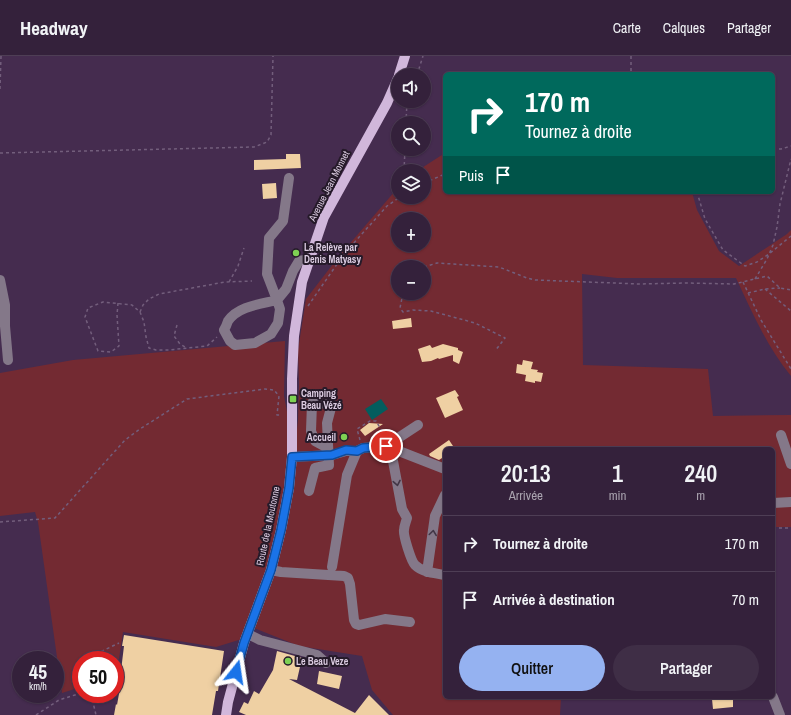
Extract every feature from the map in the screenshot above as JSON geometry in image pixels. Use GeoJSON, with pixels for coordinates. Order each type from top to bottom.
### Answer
{"type":"FeatureCollection","features":[{"type":"Feature","properties":{"kind":"main road"},"geometry":{"type":"LineString","coordinates":[[402,68],[405,56]]}},
{"type":"Feature","properties":{"kind":"main road","name":"Avenue Jean Monnet"},"geometry":{"type":"LineString","coordinates":[[294,336],[302,282],[324,217],[391,94]]}},
{"type":"Feature","properties":{"kind":"main road","name":"Route de la Moutonne"},"geometry":{"type":"LineString","coordinates":[[226,715],[228,702],[244,643],[271,570],[289,488],[292,457],[292,379],[294,336]]}},
{"type":"Feature","properties":{"kind":"lane"},"geometry":{"type":"LineString","coordinates":[[289,178],[283,221],[269,238],[267,274],[278,300],[280,309],[278,323],[271,334],[255,343],[236,345],[230,341],[224,330],[229,320],[238,312],[251,306],[278,300],[286,288],[299,261],[310,259]]}},
{"type":"Feature","properties":{"kind":"lane"},"geometry":{"type":"LineString","coordinates":[[0,280],[5,305],[3,315],[8,360]]}},
{"type":"Feature","properties":{"kind":"lane"},"geometry":{"type":"LineString","coordinates":[[292,457],[328,451],[386,446],[418,425]]}},
{"type":"Feature","properties":{"kind":"lane"},"geometry":{"type":"LineString","coordinates":[[781,435],[791,464]]}},
{"type":"Feature","properties":{"kind":"lane"},"geometry":{"type":"LineString","coordinates":[[386,446],[443,469]]}},
{"type":"Feature","properties":{"kind":"lane"},"geometry":{"type":"LineString","coordinates":[[386,446],[392,461],[402,509],[407,518],[403,531],[410,556],[415,565],[427,572],[443,575]]}},
{"type":"Feature","properties":{"kind":"lane"},"geometry":{"type":"LineString","coordinates":[[332,567],[347,475],[360,449]]}},
{"type":"Feature","properties":{"kind":"lane"},"geometry":{"type":"LineString","coordinates":[[309,491],[315,468],[329,465],[328,451]]}},
{"type":"Feature","properties":{"kind":"lane"},"geometry":{"type":"LineString","coordinates":[[427,572],[435,516],[443,499]]}},
{"type":"Feature","properties":{"kind":"lane"},"geometry":{"type":"LineString","coordinates":[[775,503],[791,502]]}},
{"type":"Feature","properties":{"kind":"lane"},"geometry":{"type":"LineString","coordinates":[[271,570],[344,576],[348,578],[354,620],[356,624],[359,625],[385,619],[410,622]]}},
{"type":"Feature","properties":{"kind":"lane"},"geometry":{"type":"LineString","coordinates":[[248,634],[260,640],[317,655],[326,663]]}},
{"type":"Feature","properties":{"kind":"lane"},"geometry":{"type":"LineString","coordinates":[[774,699],[780,715]]}},
{"type":"Feature","properties":{"kind":"path"},"geometry":{"type":"LineString","coordinates":[[0,89],[1,56]]}},
{"type":"Feature","properties":{"kind":"path"},"geometry":{"type":"LineString","coordinates":[[0,153],[254,147],[267,142],[271,135],[273,56]]}},
{"type":"Feature","properties":{"kind":"path"},"geometry":{"type":"LineString","coordinates":[[419,68],[422,56]]}},
{"type":"Feature","properties":{"kind":"path"},"geometry":{"type":"LineString","coordinates":[[630,56],[631,72]]}},
{"type":"Feature","properties":{"kind":"path"},"geometry":{"type":"LineString","coordinates":[[775,149],[791,146]]}},
{"type":"Feature","properties":{"kind":"path"},"geometry":{"type":"LineString","coordinates":[[755,279],[773,245],[780,204],[791,159]]}},
{"type":"Feature","properties":{"kind":"path"},"geometry":{"type":"LineString","coordinates":[[431,180],[443,175]]}},
{"type":"Feature","properties":{"kind":"path"},"geometry":{"type":"LineString","coordinates":[[698,194],[705,219],[723,250],[745,266],[757,262],[791,236]]}},
{"type":"Feature","properties":{"kind":"path"},"geometry":{"type":"LineString","coordinates":[[304,311],[344,254],[391,203]]}},
{"type":"Feature","properties":{"kind":"path"},"geometry":{"type":"LineString","coordinates":[[229,282],[238,266],[244,248]]}},
{"type":"Feature","properties":{"kind":"path"},"geometry":{"type":"LineString","coordinates":[[431,265],[437,263],[499,267],[535,280],[640,284],[734,284],[767,276],[780,288]]}},
{"type":"Feature","properties":{"kind":"path"},"geometry":{"type":"LineString","coordinates":[[140,312],[143,305],[149,299],[160,294],[229,282],[252,281]]}},
{"type":"Feature","properties":{"kind":"path"},"geometry":{"type":"LineString","coordinates":[[743,282],[761,320],[791,369]]}},
{"type":"Feature","properties":{"kind":"path"},"geometry":{"type":"LineString","coordinates":[[748,293],[765,288],[791,290]]}},
{"type":"Feature","properties":{"kind":"path"},"geometry":{"type":"LineString","coordinates":[[765,288],[791,311]]}},
{"type":"Feature","properties":{"kind":"path"},"geometry":{"type":"LineString","coordinates":[[402,300],[400,308],[403,312],[413,310],[431,311],[475,323],[505,338],[495,350]]}},
{"type":"Feature","properties":{"kind":"path"},"geometry":{"type":"LineString","coordinates":[[118,303],[116,315],[119,346],[111,352],[98,351],[85,317],[88,308],[103,302],[118,303],[132,305],[140,312],[144,322],[149,348],[156,350],[207,346],[224,330]]}},
{"type":"Feature","properties":{"kind":"path"},"geometry":{"type":"LineString","coordinates":[[177,324],[174,336],[180,344],[187,348]]}},
{"type":"Feature","properties":{"kind":"path"},"geometry":{"type":"LineString","coordinates":[[0,522],[55,518],[125,440],[187,399],[265,389],[274,390],[279,396],[277,415],[282,416],[293,412]]}},
{"type":"Feature","properties":{"kind":"path"},"geometry":{"type":"LineString","coordinates":[[360,449],[357,429],[370,421],[376,421],[383,432]]}},
{"type":"Feature","properties":{"kind":"path"},"geometry":{"type":"LineString","coordinates":[[775,528],[791,528]]}},
{"type":"Feature","properties":{"kind":"path"},"geometry":{"type":"LineString","coordinates":[[102,651],[119,643]]}},
{"type":"Feature","properties":{"kind":"path"},"geometry":{"type":"LineString","coordinates":[[36,715],[59,700],[72,696]]}},
{"type":"Feature","properties":{"kind":"path"},"geometry":{"type":"LineString","coordinates":[[93,703],[96,715]]}},
{"type":"Feature","properties":{"kind":"shaded area"},"geometry":{"type":"Polygon","coordinates":[[[443,154],[443,194],[693,194],[697,210],[719,251],[739,266],[791,230],[791,376],[782,365],[767,341],[736,278],[617,278],[582,274],[583,365],[708,369],[713,416],[791,415],[791,527],[775,527],[775,447],[443,447],[443,699],[561,699],[560,715],[393,715],[372,690],[362,656],[299,646],[254,628],[286,528],[298,420],[298,350],[306,299],[340,255],[391,196],[391,204],[431,204],[431,164],[428,164],[443,154]]]}},
{"type":"Feature","properties":{"kind":"shaded area"},"geometry":{"type":"Polygon","coordinates":[[[285,341],[284,396],[289,422],[286,490],[269,565],[242,639],[216,647],[123,632],[120,651],[72,651],[72,690],[64,692],[64,651],[56,651],[38,522],[35,512],[0,516],[0,373],[73,360],[285,341]]]}},
{"type":"Feature","properties":{"kind":"shaded area"},"geometry":{"type":"Polygon","coordinates":[[[381,399],[388,409],[372,420],[365,409],[381,399]]]}},
{"type":"Feature","properties":{"kind":"building"},"geometry":{"type":"Polygon","coordinates":[[[286,154],[300,154],[301,168],[254,170],[254,160],[286,159],[286,154]]]}},
{"type":"Feature","properties":{"kind":"building"},"geometry":{"type":"Polygon","coordinates":[[[276,183],[277,198],[263,199],[262,184],[276,183]]]}},
{"type":"Feature","properties":{"kind":"building"},"geometry":{"type":"Polygon","coordinates":[[[411,318],[412,327],[393,329],[392,321],[411,318]]]}},
{"type":"Feature","properties":{"kind":"building"},"geometry":{"type":"Polygon","coordinates":[[[443,344],[458,348],[458,350],[463,352],[459,364],[453,361],[453,355],[422,362],[418,349],[430,345],[432,348],[443,344]]]}},
{"type":"Feature","properties":{"kind":"building"},"geometry":{"type":"Polygon","coordinates":[[[523,360],[533,362],[531,369],[538,370],[537,372],[543,373],[541,382],[535,381],[535,383],[525,381],[526,375],[516,373],[517,364],[522,365],[523,360]]]}},
{"type":"Feature","properties":{"kind":"building"},"geometry":{"type":"Polygon","coordinates":[[[455,390],[459,396],[457,397],[463,410],[445,418],[436,398],[455,390]]]}},
{"type":"Feature","properties":{"kind":"building"},"geometry":{"type":"Polygon","coordinates":[[[369,423],[383,424],[365,436],[360,430],[369,423]]]}},
{"type":"Feature","properties":{"kind":"building"},"geometry":{"type":"Polygon","coordinates":[[[449,440],[454,447],[443,447],[443,457],[439,460],[430,456],[429,454],[449,440]]]}},
{"type":"Feature","properties":{"kind":"building"},"geometry":{"type":"Polygon","coordinates":[[[124,635],[224,651],[218,691],[216,691],[212,715],[114,715],[116,704],[124,703],[124,646],[122,646],[124,635]]]}},
{"type":"Feature","properties":{"kind":"building"},"geometry":{"type":"Polygon","coordinates":[[[277,651],[302,658],[297,680],[289,679],[355,713],[369,695],[389,715],[246,715],[239,712],[244,702],[248,704],[254,691],[259,694],[273,670],[277,651]]]}},
{"type":"Feature","properties":{"kind":"building"},"geometry":{"type":"Polygon","coordinates":[[[319,671],[342,676],[339,689],[317,684],[319,671]]]}},
{"type":"Feature","properties":{"kind":"building"},"geometry":{"type":"Polygon","coordinates":[[[712,699],[733,699],[733,707],[713,709],[712,699]]]}},
{"type":"Feature","properties":{"kind":"place","name":"La Relève par Denis Matyasy"},"geometry":{"type":"Point","coordinates":[296,253]}},
{"type":"Feature","properties":{"kind":"place","name":"Camping Beau Vézé"},"geometry":{"type":"Point","coordinates":[293,399]}},
{"type":"Feature","properties":{"kind":"place","name":"Accueil"},"geometry":{"type":"Point","coordinates":[344,437]}},
{"type":"Feature","properties":{"kind":"place","name":"Le Beau Veze"},"geometry":{"type":"Point","coordinates":[288,661]}},
{"type":"Feature","properties":{"kind":"route"},"geometry":{"type":"LineString","coordinates":[[236,672],[244,643],[271,570],[289,488],[292,457],[332,455],[346,450],[357,451],[363,448],[386,446]]}}]}
